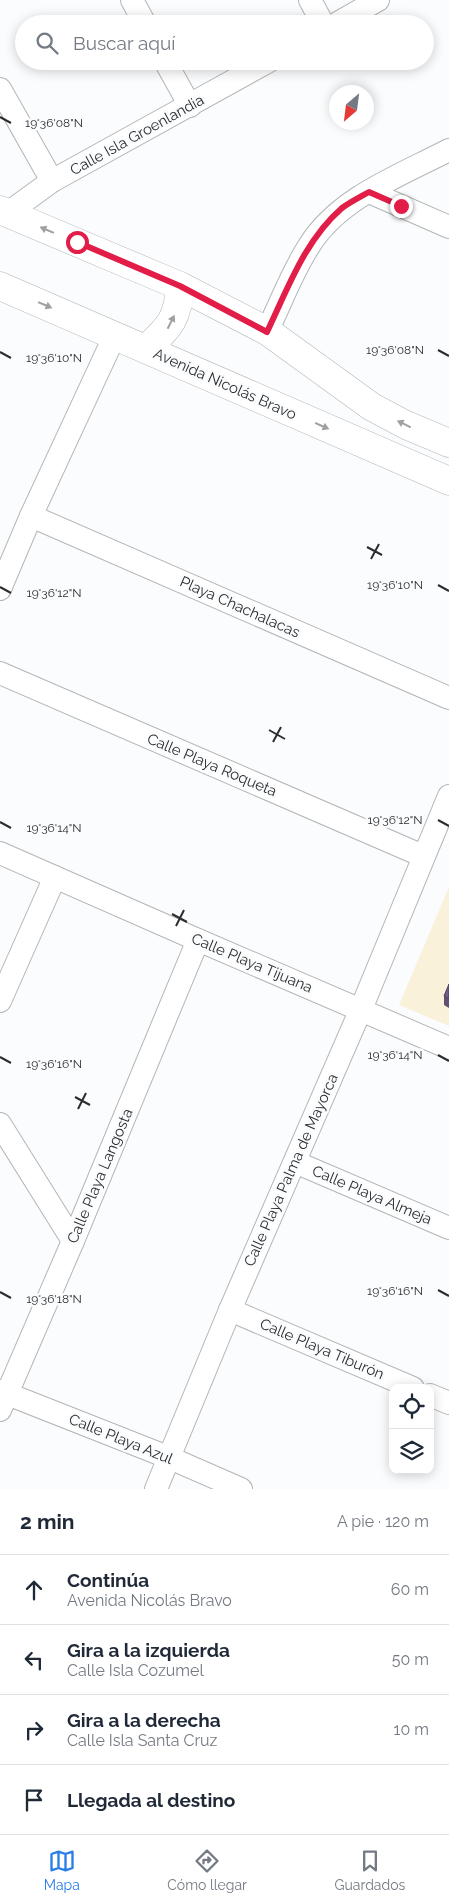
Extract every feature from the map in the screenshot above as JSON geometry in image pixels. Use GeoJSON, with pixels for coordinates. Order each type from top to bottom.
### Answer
{"type":"FeatureCollection","features":[{"type":"Feature","properties":{"kind":"street"},"geometry":{"type":"LineString","coordinates":[[132,0],[140,15]]}},
{"type":"Feature","properties":{"kind":"street"},"geometry":{"type":"LineString","coordinates":[[310,0],[318,15]]}},
{"type":"Feature","properties":{"kind":"street"},"geometry":{"type":"LineString","coordinates":[[352,15],[378,0]]}},
{"type":"Feature","properties":{"kind":"street"},"geometry":{"type":"LineString","coordinates":[[171,70],[190,106]]}},
{"type":"Feature","properties":{"kind":"street","name":"Calle Isla Groenlandia"},"geometry":{"type":"LineString","coordinates":[[4,212],[52,181],[253,70]]}},
{"type":"Feature","properties":{"kind":"street"},"geometry":{"type":"LineString","coordinates":[[0,89],[52,181]]}},
{"type":"Feature","properties":{"kind":"street"},"geometry":{"type":"LineString","coordinates":[[267,332],[309,245],[326,223],[344,207],[369,192],[449,150]]}},
{"type":"Feature","properties":{"kind":"street"},"geometry":{"type":"LineString","coordinates":[[369,192],[449,227]]}},
{"type":"Feature","properties":{"kind":"street"},"geometry":{"type":"LineString","coordinates":[[4,212],[180,286],[267,332],[372,407],[406,425],[449,443]]}},
{"type":"Feature","properties":{"kind":"street","name":"Avenida Nicolás Bravo"},"geometry":{"type":"LineString","coordinates":[[0,286],[449,481]]}},
{"type":"Feature","properties":{"kind":"street"},"geometry":{"type":"LineString","coordinates":[[146,349],[167,330],[178,307],[180,286]]}},
{"type":"Feature","properties":{"kind":"street"},"geometry":{"type":"LineString","coordinates":[[0,589],[31,516],[115,335]]}},
{"type":"Feature","properties":{"kind":"street","name":"Playa Chachalacas"},"geometry":{"type":"LineString","coordinates":[[31,516],[449,698]]}},
{"type":"Feature","properties":{"kind":"street","name":"Calle Playa Roqueta"},"geometry":{"type":"LineString","coordinates":[[0,673],[423,856]]}},
{"type":"Feature","properties":{"kind":"street","name":"Calle Playa Palma de Mayorca"},"geometry":{"type":"LineString","coordinates":[[156,1489],[230,1310],[362,1009],[449,796]]}},
{"type":"Feature","properties":{"kind":"street","name":"Calle Playa Tijuana"},"geometry":{"type":"LineString","coordinates":[[0,853],[449,1048]]}},
{"type":"Feature","properties":{"kind":"street"},"geometry":{"type":"LineString","coordinates":[[0,1001],[55,877]]}},
{"type":"Feature","properties":{"kind":"street","name":"Calle Playa Langosta"},"geometry":{"type":"LineString","coordinates":[[2,1398],[73,1241],[198,940]]}},
{"type":"Feature","properties":{"kind":"street"},"geometry":{"type":"LineString","coordinates":[[0,1124],[73,1241]]}},
{"type":"Feature","properties":{"kind":"street","name":"Calle Playa Almeja"},"geometry":{"type":"LineString","coordinates":[[295,1162],[449,1228]]}},
{"type":"Feature","properties":{"kind":"street","name":"Calle Playa Tiburón"},"geometry":{"type":"LineString","coordinates":[[230,1310],[404,1384]]}},
{"type":"Feature","properties":{"kind":"street"},"geometry":{"type":"LineString","coordinates":[[434,1397],[449,1403]]}},
{"type":"Feature","properties":{"kind":"street","name":"Calle Playa Azul"},"geometry":{"type":"LineString","coordinates":[[2,1398],[170,1458],[241,1489]]}},
{"type":"Feature","properties":{"kind":"shaded area"},"geometry":{"type":"Polygon","coordinates":[[[449,887],[449,1026],[399,1005],[449,887]]]}},
{"type":"Feature","properties":{"kind":"building"},"geometry":{"type":"Polygon","coordinates":[[[449,984],[449,999],[444,996],[449,984]]]}},
{"type":"Feature","properties":{"kind":"route"},"geometry":{"type":"LineString","coordinates":[[77,242],[180,286],[267,332],[309,245],[326,223],[344,207],[369,192],[401,206]]}}]}
